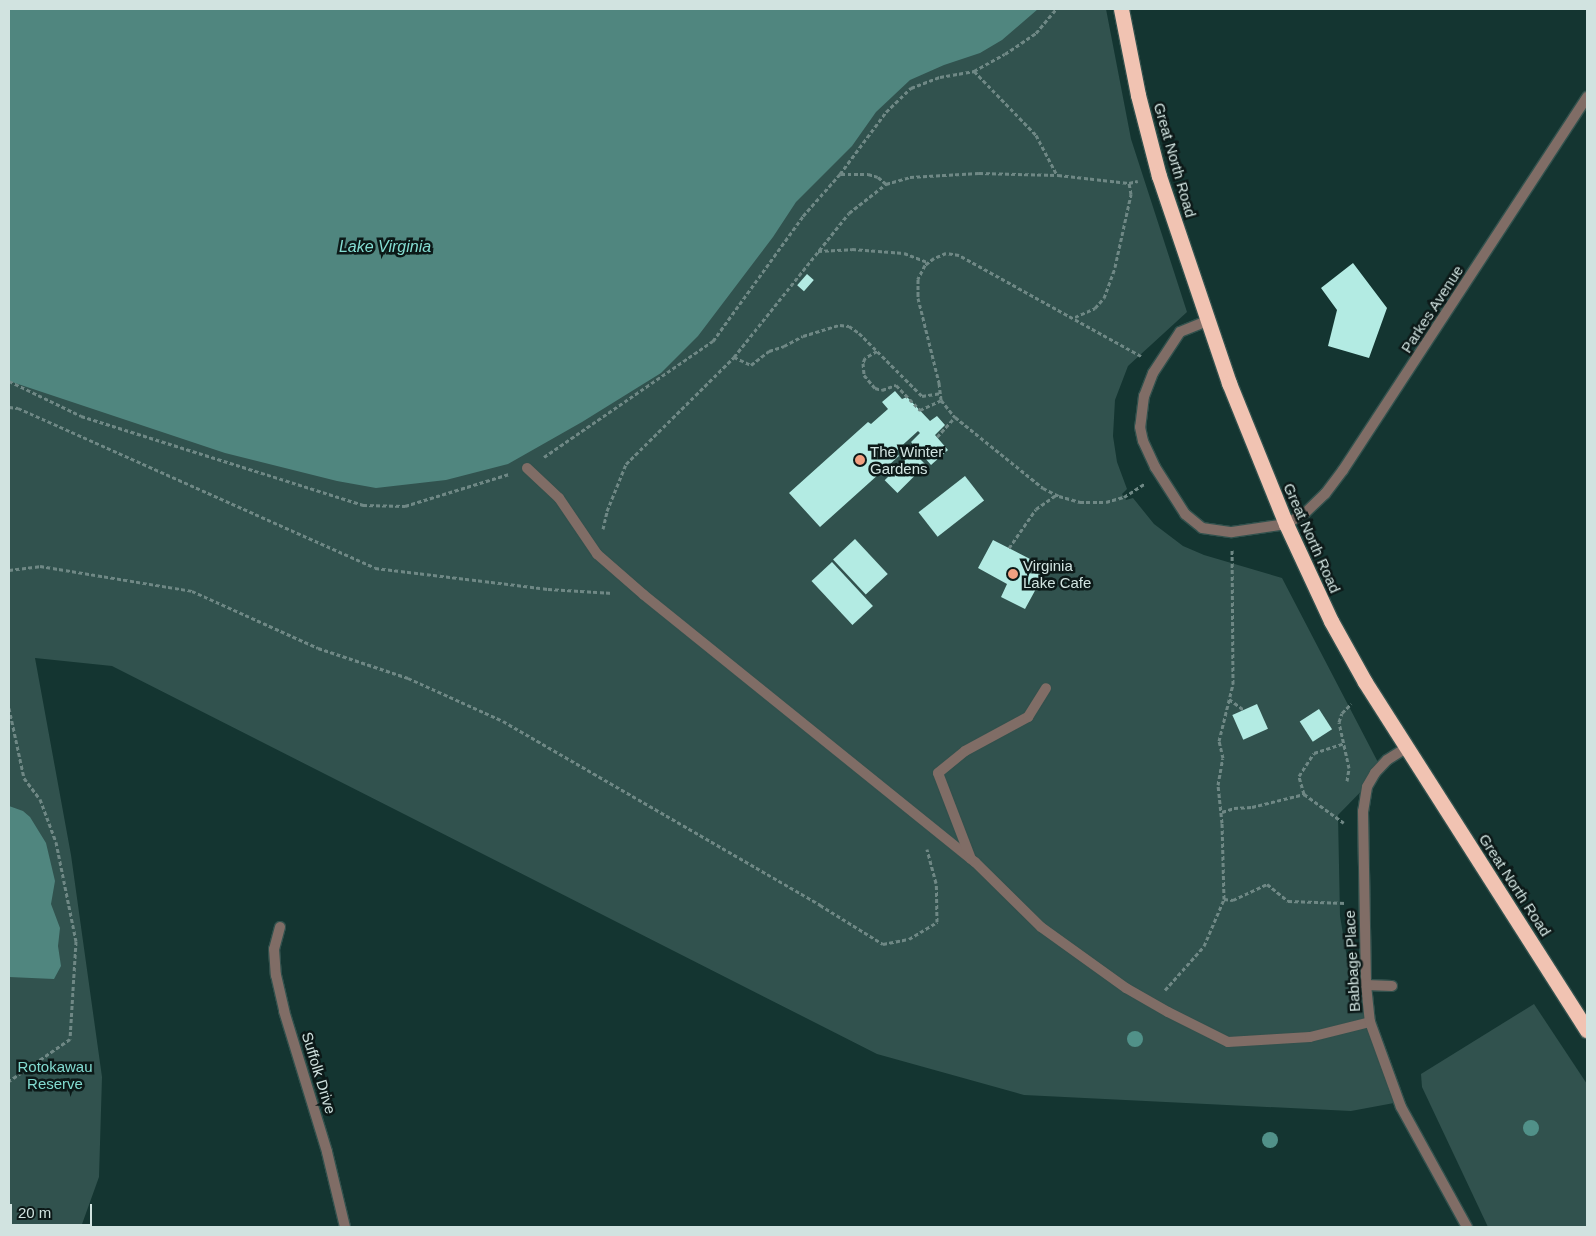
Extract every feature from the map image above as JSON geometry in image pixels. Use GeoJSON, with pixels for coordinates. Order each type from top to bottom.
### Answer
{"type":"FeatureCollection","features":[{"type":"Feature","properties":{"kind":"highway","name":"Great North Road"},"geometry":{"type":"LineString","coordinates":[[1120,9],[1138,96],[1159,176],[1207,321],[1254,448],[1286,524],[1331,621],[1406,748],[1587,1030]]}},
{"type":"Feature","properties":{"kind":"street","name":"Parkes Avenue"},"geometry":{"type":"LineString","coordinates":[[1286,524],[1305,513],[1325,494],[1343,470],[1587,97]]}},
{"type":"Feature","properties":{"kind":"street"},"geometry":{"type":"LineString","coordinates":[[1207,321],[1180,332],[1153,373],[1144,396],[1140,427],[1143,441],[1155,467],[1185,514],[1202,528],[1232,532],[1286,524]]}},
{"type":"Feature","properties":{"kind":"street"},"geometry":{"type":"LineString","coordinates":[[527,468],[559,498],[597,554],[644,595],[971,859],[1041,927],[1086,962],[1168,1012],[1228,1042],[1310,1037],[1370,1022]]}},
{"type":"Feature","properties":{"kind":"street"},"geometry":{"type":"LineString","coordinates":[[971,859],[938,773],[965,751],[1028,717],[1046,688]]}},
{"type":"Feature","properties":{"kind":"street","name":"Babbage Place"},"geometry":{"type":"LineString","coordinates":[[1406,748],[1387,760],[1375,773],[1367,787],[1362,811],[1366,985],[1370,1022],[1401,1107],[1467,1227]]}},
{"type":"Feature","properties":{"kind":"street","name":"Suffolk Drive"},"geometry":{"type":"LineString","coordinates":[[280,927],[274,949],[276,975],[284,1011],[327,1152],[345,1227]]}},
{"type":"Feature","properties":{"kind":"street"},"geometry":{"type":"LineString","coordinates":[[1366,985],[1392,986]]}},
{"type":"Feature","properties":{"kind":"path"},"geometry":{"type":"LineString","coordinates":[[9,381],[81,416],[363,505],[405,506],[527,468],[713,340],[803,216],[840,174],[886,112],[911,88],[940,77],[974,71],[1005,54],[1036,32],[1056,9]]}},
{"type":"Feature","properties":{"kind":"path"},"geometry":{"type":"LineString","coordinates":[[974,71],[1036,135],[1058,175]]}},
{"type":"Feature","properties":{"kind":"path"},"geometry":{"type":"LineString","coordinates":[[597,554],[607,511],[626,464],[734,357],[849,214],[886,184],[928,175],[979,173],[1058,175],[1129,183],[1159,176]]}},
{"type":"Feature","properties":{"kind":"path"},"geometry":{"type":"LineString","coordinates":[[840,174],[868,174],[878,177],[886,184]]}},
{"type":"Feature","properties":{"kind":"path"},"geometry":{"type":"LineString","coordinates":[[1074,317],[1095,308],[1104,298],[1115,267],[1131,194],[1129,183]]}},
{"type":"Feature","properties":{"kind":"path"},"geometry":{"type":"LineString","coordinates":[[818,251],[852,249],[904,253],[928,262]]}},
{"type":"Feature","properties":{"kind":"path"},"geometry":{"type":"LineString","coordinates":[[1130,493],[1124,497],[1106,502],[1080,502],[1057,495],[1043,488],[955,417],[941,400],[918,298],[918,279],[928,262],[946,253],[959,255],[1149,360],[1165,355]]}},
{"type":"Feature","properties":{"kind":"path"},"geometry":{"type":"LineString","coordinates":[[734,357],[751,365],[769,351],[803,336],[840,325],[849,326],[877,350],[922,396],[940,392]]}},
{"type":"Feature","properties":{"kind":"path"},"geometry":{"type":"LineString","coordinates":[[877,350],[865,358],[863,363],[864,375],[875,388],[882,390],[896,384],[920,410],[941,400]]}},
{"type":"Feature","properties":{"kind":"path"},"geometry":{"type":"LineString","coordinates":[[9,407],[18,408],[375,568],[548,589],[644,595]]}},
{"type":"Feature","properties":{"kind":"path"},"geometry":{"type":"LineString","coordinates":[[937,437],[955,417]]}},
{"type":"Feature","properties":{"kind":"path"},"geometry":{"type":"LineString","coordinates":[[1009,548],[1036,509],[1057,495]]}},
{"type":"Feature","properties":{"kind":"path"},"geometry":{"type":"LineString","coordinates":[[1171,983],[1204,946],[1224,899],[1222,812],[1218,785],[1222,758],[1219,741],[1233,684],[1232,532]]}},
{"type":"Feature","properties":{"kind":"path"},"geometry":{"type":"LineString","coordinates":[[9,570],[40,566],[192,591],[318,648],[408,678],[503,721],[820,905],[883,944],[909,939],[937,922],[936,883],[930,855],[915,815]]}},
{"type":"Feature","properties":{"kind":"path"},"geometry":{"type":"LineString","coordinates":[[1229,699],[1244,710]]}},
{"type":"Feature","properties":{"kind":"path"},"geometry":{"type":"LineString","coordinates":[[9,708],[24,778],[40,799],[56,842],[76,941],[70,1040],[9,1081]]}},
{"type":"Feature","properties":{"kind":"path"},"geometry":{"type":"LineString","coordinates":[[1344,744],[1314,753],[1299,776],[1304,794],[1346,824]]}},
{"type":"Feature","properties":{"kind":"path"},"geometry":{"type":"LineString","coordinates":[[1222,812],[1234,808],[1252,807],[1304,794]]}},
{"type":"Feature","properties":{"kind":"path"},"geometry":{"type":"LineString","coordinates":[[1224,899],[1233,900],[1267,884],[1288,901],[1347,903]]}},
{"type":"Feature","properties":{"kind":"green space","name":"Rotokawau Reserve"},"geometry":{"type":"Polygon","coordinates":[[[9,9],[1106,9],[1131,139],[1187,312],[1128,366],[1115,400],[1113,436],[1117,462],[1127,489],[1122,494],[1126,500],[1133,498],[1154,524],[1183,546],[1204,555],[1282,578],[1382,770],[1338,815],[1340,916],[1348,964],[1394,1103],[1351,1111],[1024,1095],[877,1054],[112,666],[35,658],[71,855],[102,1077],[99,1177],[81,1227],[9,1227],[9,9]]]}},
{"type":"Feature","properties":{"kind":"green space"},"geometry":{"type":"Polygon","coordinates":[[[1534,1004],[1587,1084],[1587,1227],[1488,1227],[1422,1087],[1421,1074],[1534,1004]]]}},
{"type":"Feature","properties":{"kind":"water","name":"Lake Virginia"},"geometry":{"type":"Polygon","coordinates":[[[9,9],[1038,9],[1002,40],[980,53],[944,65],[910,80],[876,112],[852,146],[796,202],[773,237],[698,336],[661,373],[582,422],[508,464],[446,480],[376,488],[337,481],[225,453],[9,381],[9,9]]]}},
{"type":"Feature","properties":{"kind":"water"},"geometry":{"type":"Polygon","coordinates":[[[9,806],[23,811],[30,817],[46,843],[55,881],[51,904],[60,928],[58,946],[61,966],[54,979],[9,977],[9,806]]]}},
{"type":"Feature","properties":{"kind":"building"},"geometry":{"type":"Polygon","coordinates":[[[1353,263],[1387,308],[1369,358],[1328,346],[1337,310],[1321,288],[1353,263]]]}},
{"type":"Feature","properties":{"kind":"building"},"geometry":{"type":"Polygon","coordinates":[[[807,274],[814,280],[804,291],[797,285],[807,274]]]}},
{"type":"Feature","properties":{"kind":"building","name":"The Winter Gardens"},"geometry":{"type":"Polygon","coordinates":[[[895,391],[902,399],[907,397],[930,421],[937,416],[945,425],[935,435],[948,450],[931,465],[911,442],[920,433],[918,431],[896,451],[899,456],[820,527],[789,493],[868,422],[871,424],[888,409],[882,402],[895,391]]]}},
{"type":"Feature","properties":{"kind":"building"},"geometry":{"type":"Polygon","coordinates":[[[913,452],[926,465],[897,493],[885,480],[913,452]]]}},
{"type":"Feature","properties":{"kind":"building"},"geometry":{"type":"Polygon","coordinates":[[[965,476],[984,500],[938,537],[919,512],[965,476]]]}},
{"type":"Feature","properties":{"kind":"building"},"geometry":{"type":"Polygon","coordinates":[[[855,539],[888,574],[866,595],[833,559],[855,539]]]}},
{"type":"Feature","properties":{"kind":"building","name":"Virginia Lake Cafe"},"geometry":{"type":"Polygon","coordinates":[[[993,540],[1032,560],[1036,567],[1034,572],[1043,576],[1025,609],[1001,597],[1007,584],[978,568],[993,540]]]}},
{"type":"Feature","properties":{"kind":"building"},"geometry":{"type":"Polygon","coordinates":[[[832,562],[873,606],[852,625],[812,581],[832,562]]]}},
{"type":"Feature","properties":{"kind":"building"},"geometry":{"type":"Polygon","coordinates":[[[1257,704],[1268,729],[1243,740],[1232,715],[1257,704]]]}},
{"type":"Feature","properties":{"kind":"building"},"geometry":{"type":"Polygon","coordinates":[[[1319,709],[1332,729],[1313,742],[1300,722],[1319,709]]]}},
{"type":"Feature","properties":{"kind":"place","name":"The Winter Gardens"},"geometry":{"type":"Point","coordinates":[860,460]}},
{"type":"Feature","properties":{"kind":"place","name":"Virginia Lake Cafe"},"geometry":{"type":"Point","coordinates":[1013,574]}}]}
